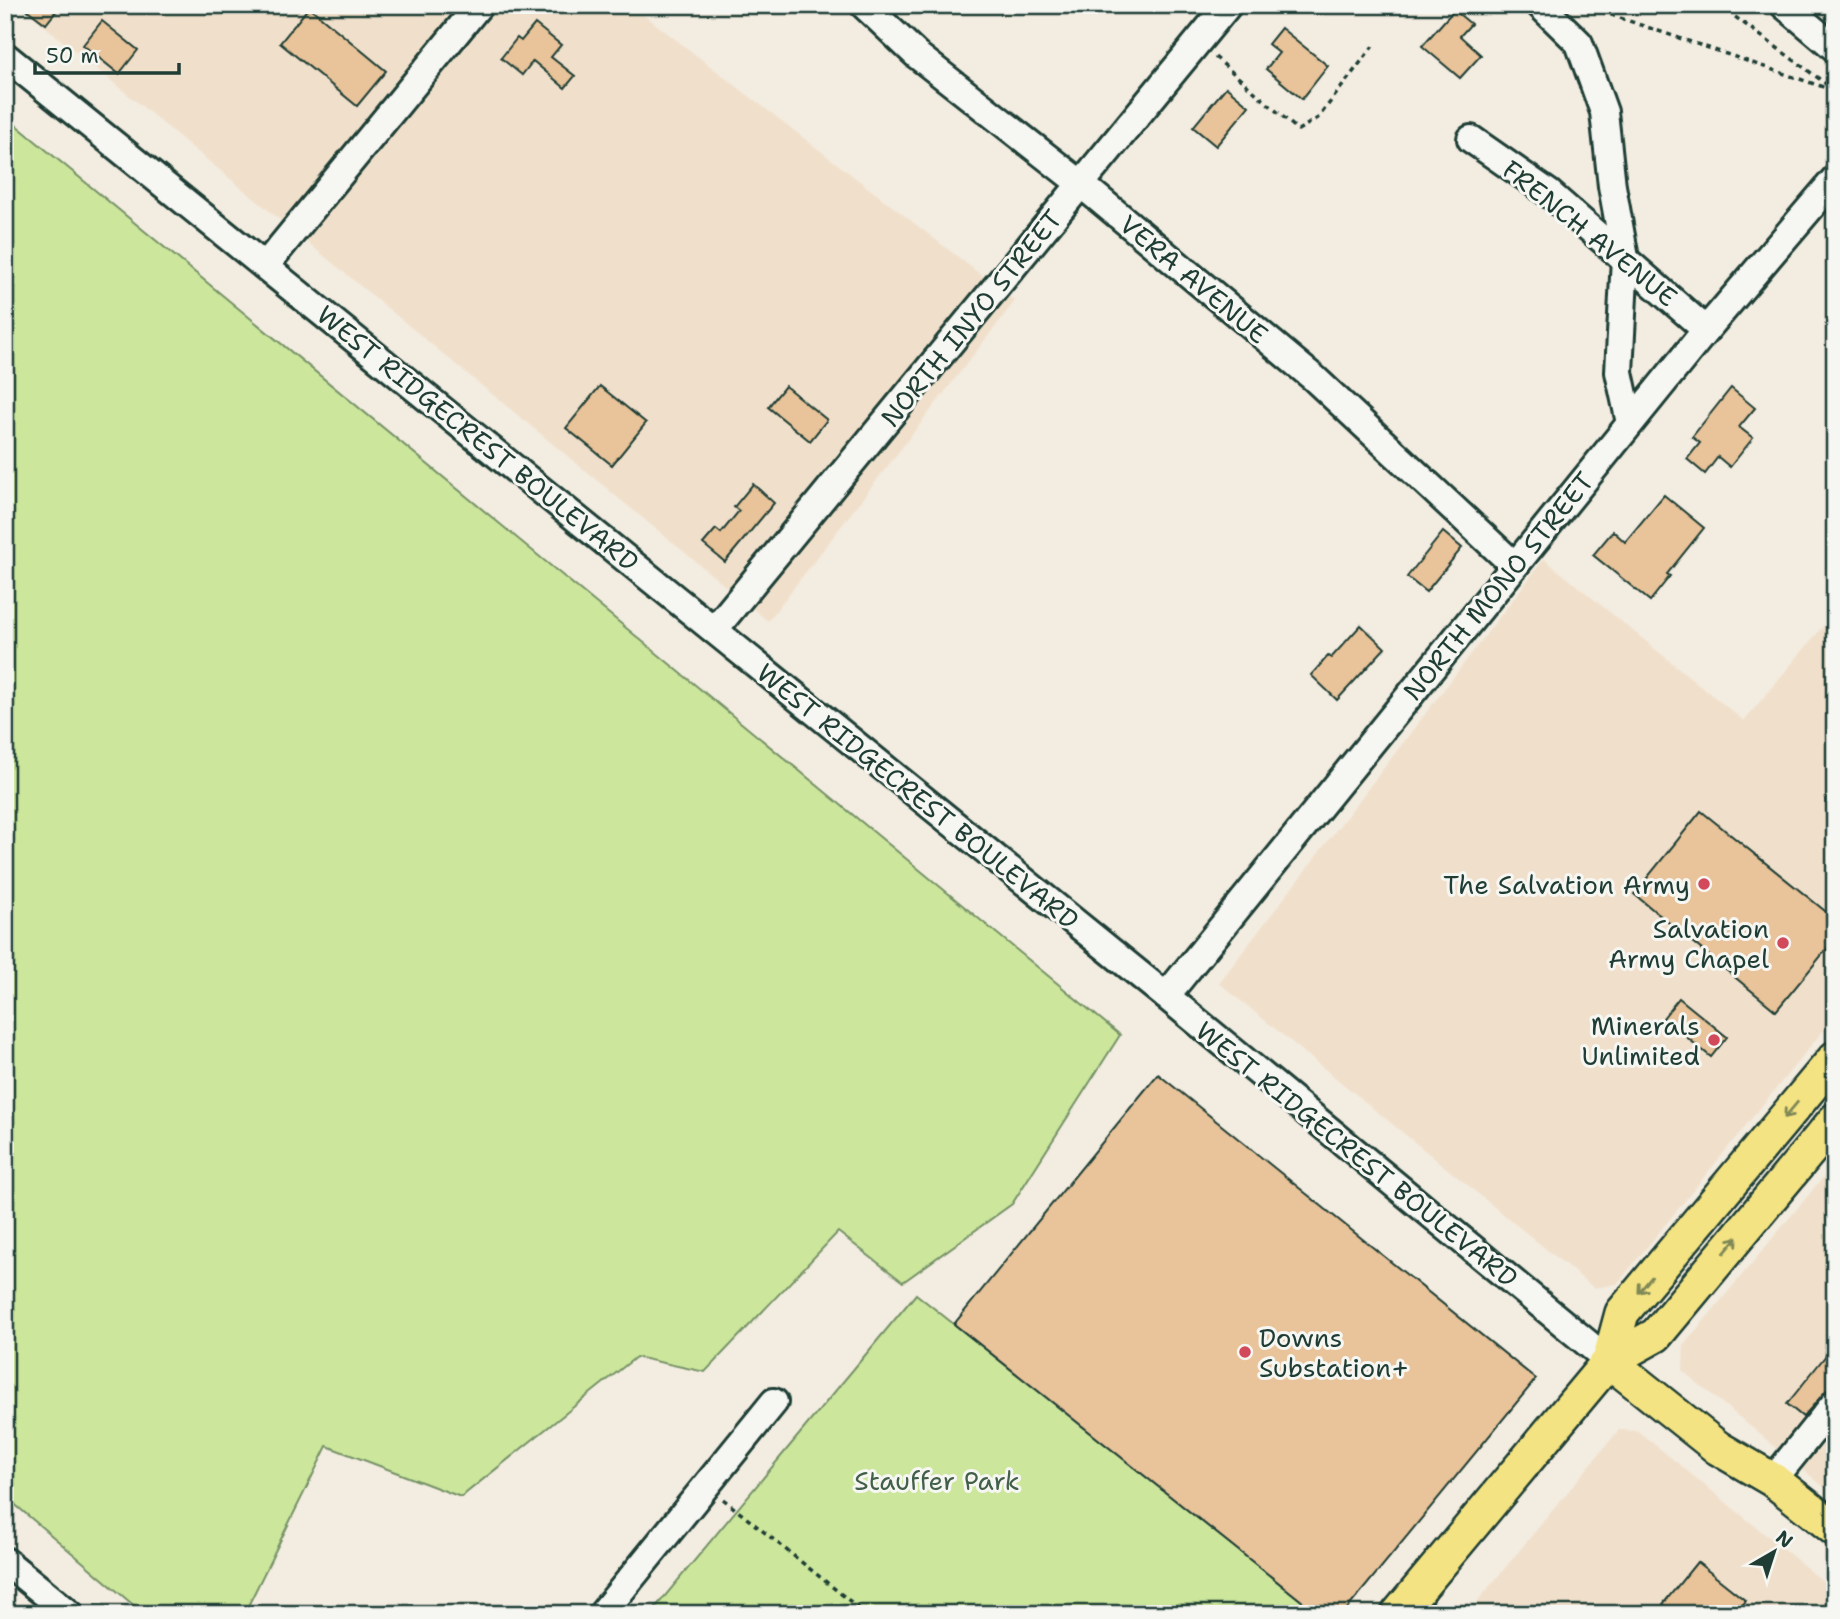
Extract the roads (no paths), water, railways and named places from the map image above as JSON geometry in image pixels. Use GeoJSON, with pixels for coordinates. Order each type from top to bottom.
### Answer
{"type":"FeatureCollection","features":[{"type":"Feature","properties":{"kind":"main road"},"geometry":{"type":"LineString","coordinates":[[1609,1361],[1622,1313],[1835,1058]]}},
{"type":"Feature","properties":{"kind":"main road"},"geometry":{"type":"LineString","coordinates":[[1398,1614],[1609,1361],[1656,1335],[1835,1120]]}},
{"type":"Feature","properties":{"kind":"main road","name":"WEST RIDGECREST BOULEVARD"},"geometry":{"type":"LineString","coordinates":[[1609,1361],[1718,1448],[1773,1480],[1835,1530]]}},
{"type":"Feature","properties":{"kind":"street"},"geometry":{"type":"LineString","coordinates":[[265,266],[480,5]]}},
{"type":"Feature","properties":{"kind":"street","name":"VERA AVENUE"},"geometry":{"type":"LineString","coordinates":[[864,5],[918,56],[1081,184],[1315,379],[1514,565]]}},
{"type":"Feature","properties":{"kind":"street","name":"NORTH INYO STREET"},"geometry":{"type":"LineString","coordinates":[[714,630],[1228,5]]}},
{"type":"Feature","properties":{"kind":"street"},"geometry":{"type":"LineString","coordinates":[[1540,5],[1578,43],[1604,112],[1612,186],[1625,258],[1619,372],[1630,424]]}},
{"type":"Feature","properties":{"kind":"street"},"geometry":{"type":"LineString","coordinates":[[1784,5],[1835,48]]}},
{"type":"Feature","properties":{"kind":"street","name":"WEST RIDGECREST BOULEVARD"},"geometry":{"type":"LineString","coordinates":[[5,56],[1166,996],[1609,1361]]}},
{"type":"Feature","properties":{"kind":"street","name":"FRENCH AVENUE"},"geometry":{"type":"LineString","coordinates":[[1471,139],[1550,194],[1706,330]]}},
{"type":"Feature","properties":{"kind":"street","name":"NORTH MONO STREET"},"geometry":{"type":"LineString","coordinates":[[1166,996],[1706,330],[1835,179]]}},
{"type":"Feature","properties":{"kind":"street"},"geometry":{"type":"LineString","coordinates":[[602,1614],[774,1402]]}},
{"type":"Feature","properties":{"kind":"street"},"geometry":{"type":"LineString","coordinates":[[1773,1480],[1835,1402]]}},
{"type":"Feature","properties":{"kind":"street"},"geometry":{"type":"LineString","coordinates":[[5,1561],[70,1614]]}},
{"type":"Feature","properties":{"kind":"place","name":"The Salvation Army"},"geometry":{"type":"Point","coordinates":[1704,884]}},
{"type":"Feature","properties":{"kind":"place","name":"Salvation Army Chapel"},"geometry":{"type":"Point","coordinates":[1783,943]}},
{"type":"Feature","properties":{"kind":"place","name":"Minerals Unlimited"},"geometry":{"type":"Point","coordinates":[1714,1040]}},
{"type":"Feature","properties":{"kind":"place","name":"Downs Substation+"},"geometry":{"type":"Point","coordinates":[1245,1352]}},
{"type":"Feature","properties":{"kind":"park label","name":"Stauffer Park"},"geometry":{"type":"Point","coordinates":[937,1480]}}]}
